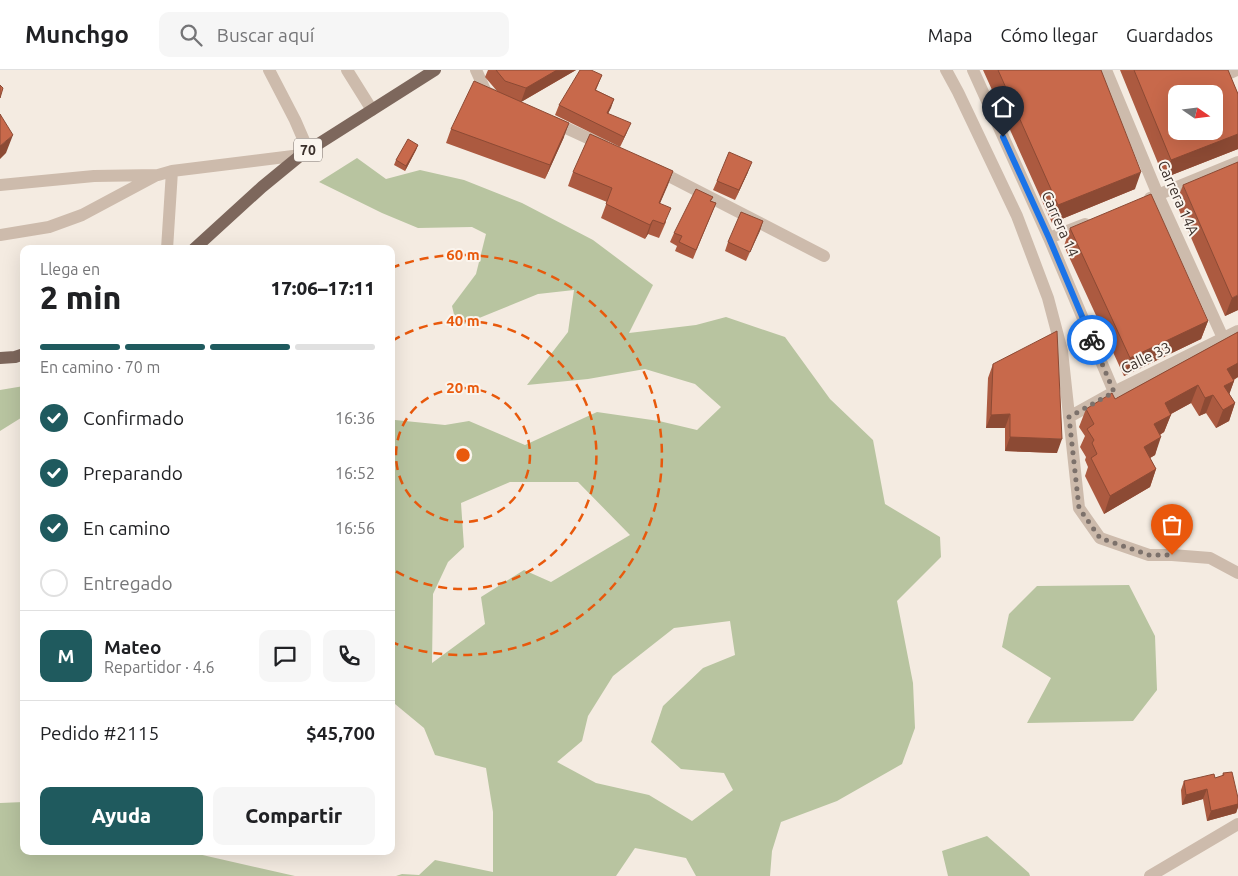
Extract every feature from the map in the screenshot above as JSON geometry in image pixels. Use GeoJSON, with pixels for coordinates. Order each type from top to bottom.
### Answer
{"type":"FeatureCollection","features":[{"type":"Feature","properties":{"kind":"main road","name":"70"},"geometry":{"type":"LineString","coordinates":[[198,245],[262,187],[304,153],[435,70]]}},
{"type":"Feature","properties":{"kind":"main road"},"geometry":{"type":"LineString","coordinates":[[0,358],[15,358],[20,356]]}},
{"type":"Feature","properties":{"kind":"street"},"geometry":{"type":"LineString","coordinates":[[0,235],[49,227],[82,214],[158,175],[172,171],[304,153],[295,120],[269,70]]}},
{"type":"Feature","properties":{"kind":"street"},"geometry":{"type":"LineString","coordinates":[[348,70],[372,110]]}},
{"type":"Feature","properties":{"kind":"street"},"geometry":{"type":"LineString","coordinates":[[476,70],[486,92],[503,100]]}},
{"type":"Feature","properties":{"kind":"street"},"geometry":{"type":"LineString","coordinates":[[946,70],[1017,216],[1048,298],[1062,351],[1079,508],[1100,538],[1149,555],[1210,558],[1238,573]]}},
{"type":"Feature","properties":{"kind":"street","name":"Carrera 14"},"geometry":{"type":"LineString","coordinates":[[973,70],[1049,238],[1114,392]]}},
{"type":"Feature","properties":{"kind":"street","name":"Carrera 14A"},"geometry":{"type":"LineString","coordinates":[[1106,70],[1158,195],[1222,338]]}},
{"type":"Feature","properties":{"kind":"street"},"geometry":{"type":"LineString","coordinates":[[538,116],[617,151]]}},
{"type":"Feature","properties":{"kind":"street"},"geometry":{"type":"LineString","coordinates":[[1140,202],[1238,162]]}},
{"type":"Feature","properties":{"kind":"street"},"geometry":{"type":"LineString","coordinates":[[643,163],[824,256]]}},
{"type":"Feature","properties":{"kind":"street"},"geometry":{"type":"LineString","coordinates":[[167,245],[172,171]]}},
{"type":"Feature","properties":{"kind":"street"},"geometry":{"type":"LineString","coordinates":[[0,185],[94,176],[158,175]]}},
{"type":"Feature","properties":{"kind":"street"},"geometry":{"type":"LineString","coordinates":[[1049,238],[1095,220]]}},
{"type":"Feature","properties":{"kind":"street","name":"Calle 33"},"geometry":{"type":"LineString","coordinates":[[1069,417],[1114,392],[1238,330]]}},
{"type":"Feature","properties":{"kind":"street"},"geometry":{"type":"LineString","coordinates":[[1150,876],[1238,824]]}},
{"type":"Feature","properties":{"kind":"green space"},"geometry":{"type":"Polygon","coordinates":[[[357,158],[386,179],[420,170],[464,180],[522,203],[593,240],[653,285],[629,333],[696,325],[726,317],[785,337],[830,399],[873,440],[885,504],[940,537],[941,557],[897,601],[913,683],[915,728],[902,764],[837,801],[781,822],[772,851],[770,876],[696,876],[686,858],[635,848],[616,876],[396,876],[402,874],[419,875],[435,860],[493,872],[493,812],[486,768],[435,755],[424,728],[395,704],[395,420],[445,425],[469,421],[525,445],[597,412],[659,421],[697,430],[721,407],[695,384],[645,369],[588,379],[527,385],[568,332],[574,290],[538,294],[457,327],[452,306],[476,274],[486,234],[472,227],[418,228],[382,213],[319,182],[357,158]],[[510,482],[461,503],[464,547],[448,562],[433,594],[432,663],[485,624],[481,597],[524,570],[551,582],[630,535],[578,482],[510,482]],[[730,621],[674,628],[613,676],[588,716],[582,741],[557,762],[596,783],[649,795],[692,821],[733,790],[724,773],[681,769],[651,742],[663,706],[703,668],[735,655],[730,621]]]}},
{"type":"Feature","properties":{"kind":"green space"},"geometry":{"type":"Polygon","coordinates":[[[20,387],[20,418],[0,431],[0,390],[20,387]]]}},
{"type":"Feature","properties":{"kind":"green space"},"geometry":{"type":"Polygon","coordinates":[[[1129,585],[1155,636],[1157,690],[1133,721],[1027,723],[1051,678],[1002,647],[1009,614],[1037,586],[1129,585]]]}},
{"type":"Feature","properties":{"kind":"green space"},"geometry":{"type":"Polygon","coordinates":[[[20,802],[20,855],[203,855],[295,876],[0,876],[0,803],[20,802]]]}},
{"type":"Feature","properties":{"kind":"green space"},"geometry":{"type":"Polygon","coordinates":[[[987,836],[1029,873],[1030,876],[948,876],[942,851],[987,836]]]}},
{"type":"Feature","properties":{"kind":"building"},"geometry":{"type":"Polygon","coordinates":[[[496,70],[557,70],[526,88],[505,81],[496,70]]]}},
{"type":"Feature","properties":{"kind":"building"},"geometry":{"type":"Polygon","coordinates":[[[580,70],[591,70],[602,75],[595,90],[614,99],[607,113],[631,123],[624,137],[559,105],[580,70]]]}},
{"type":"Feature","properties":{"kind":"building"},"geometry":{"type":"Polygon","coordinates":[[[998,70],[1101,70],[1141,172],[1058,205],[998,70]]]}},
{"type":"Feature","properties":{"kind":"building"},"geometry":{"type":"Polygon","coordinates":[[[1134,70],[1228,70],[1238,94],[1238,134],[1223,140],[1223,85],[1168,85],[1168,140],[1223,140],[1171,160],[1134,70]]]}},
{"type":"Feature","properties":{"kind":"building"},"geometry":{"type":"Polygon","coordinates":[[[474,81],[569,123],[550,165],[451,129],[474,81]]]}},
{"type":"Feature","properties":{"kind":"building"},"geometry":{"type":"Polygon","coordinates":[[[0,85],[3,88],[0,98],[0,85]]]}},
{"type":"Feature","properties":{"kind":"building"},"geometry":{"type":"Polygon","coordinates":[[[0,114],[13,135],[0,146],[0,114]]]}},
{"type":"Feature","properties":{"kind":"building"},"geometry":{"type":"Polygon","coordinates":[[[590,134],[673,171],[659,203],[671,208],[664,224],[653,220],[650,225],[606,204],[612,188],[573,172],[590,134]]]}},
{"type":"Feature","properties":{"kind":"building"},"geometry":{"type":"Polygon","coordinates":[[[408,139],[418,145],[406,166],[396,160],[408,139]]]}},
{"type":"Feature","properties":{"kind":"building"},"geometry":{"type":"Polygon","coordinates":[[[729,152],[752,162],[739,190],[717,181],[729,152]]]}},
{"type":"Feature","properties":{"kind":"building"},"geometry":{"type":"Polygon","coordinates":[[[1238,162],[1238,295],[1232,298],[1183,185],[1238,162]]]}},
{"type":"Feature","properties":{"kind":"building"},"geometry":{"type":"Polygon","coordinates":[[[696,189],[713,197],[710,201],[716,203],[696,250],[679,242],[682,236],[674,233],[696,189]]]}},
{"type":"Feature","properties":{"kind":"building"},"geometry":{"type":"Polygon","coordinates":[[[1151,194],[1208,321],[1130,358],[1070,228],[1151,194]]]}},
{"type":"Feature","properties":{"kind":"building"},"geometry":{"type":"Polygon","coordinates":[[[741,212],[763,221],[750,252],[728,242],[741,212]]]}},
{"type":"Feature","properties":{"kind":"building"},"geometry":{"type":"Polygon","coordinates":[[[1057,331],[1062,439],[1010,437],[1010,414],[991,415],[993,364],[1057,331]]]}},
{"type":"Feature","properties":{"kind":"building"},"geometry":{"type":"Polygon","coordinates":[[[1238,332],[1238,363],[1227,369],[1234,381],[1224,386],[1235,403],[1223,410],[1213,395],[1205,398],[1198,385],[1165,403],[1171,415],[1154,424],[1161,437],[1144,447],[1156,469],[1110,496],[1091,458],[1097,454],[1092,443],[1094,440],[1087,429],[1094,424],[1086,409],[1112,393],[1115,399],[1238,332]]]}},
{"type":"Feature","properties":{"kind":"building"},"geometry":{"type":"Polygon","coordinates":[[[1232,772],[1238,804],[1211,811],[1207,789],[1186,795],[1184,781],[1214,774],[1215,778],[1224,775],[1223,773],[1232,772]]]}},
{"type":"Feature","properties":{"kind":"way so far"},"geometry":{"type":"LineString","coordinates":[[1092,340],[1114,392],[1069,417],[1079,508],[1100,538],[1149,555],[1172,555]]}},
{"type":"Feature","properties":{"kind":"route"},"geometry":{"type":"LineString","coordinates":[[1003,137],[1049,238],[1092,340]]}}]}
